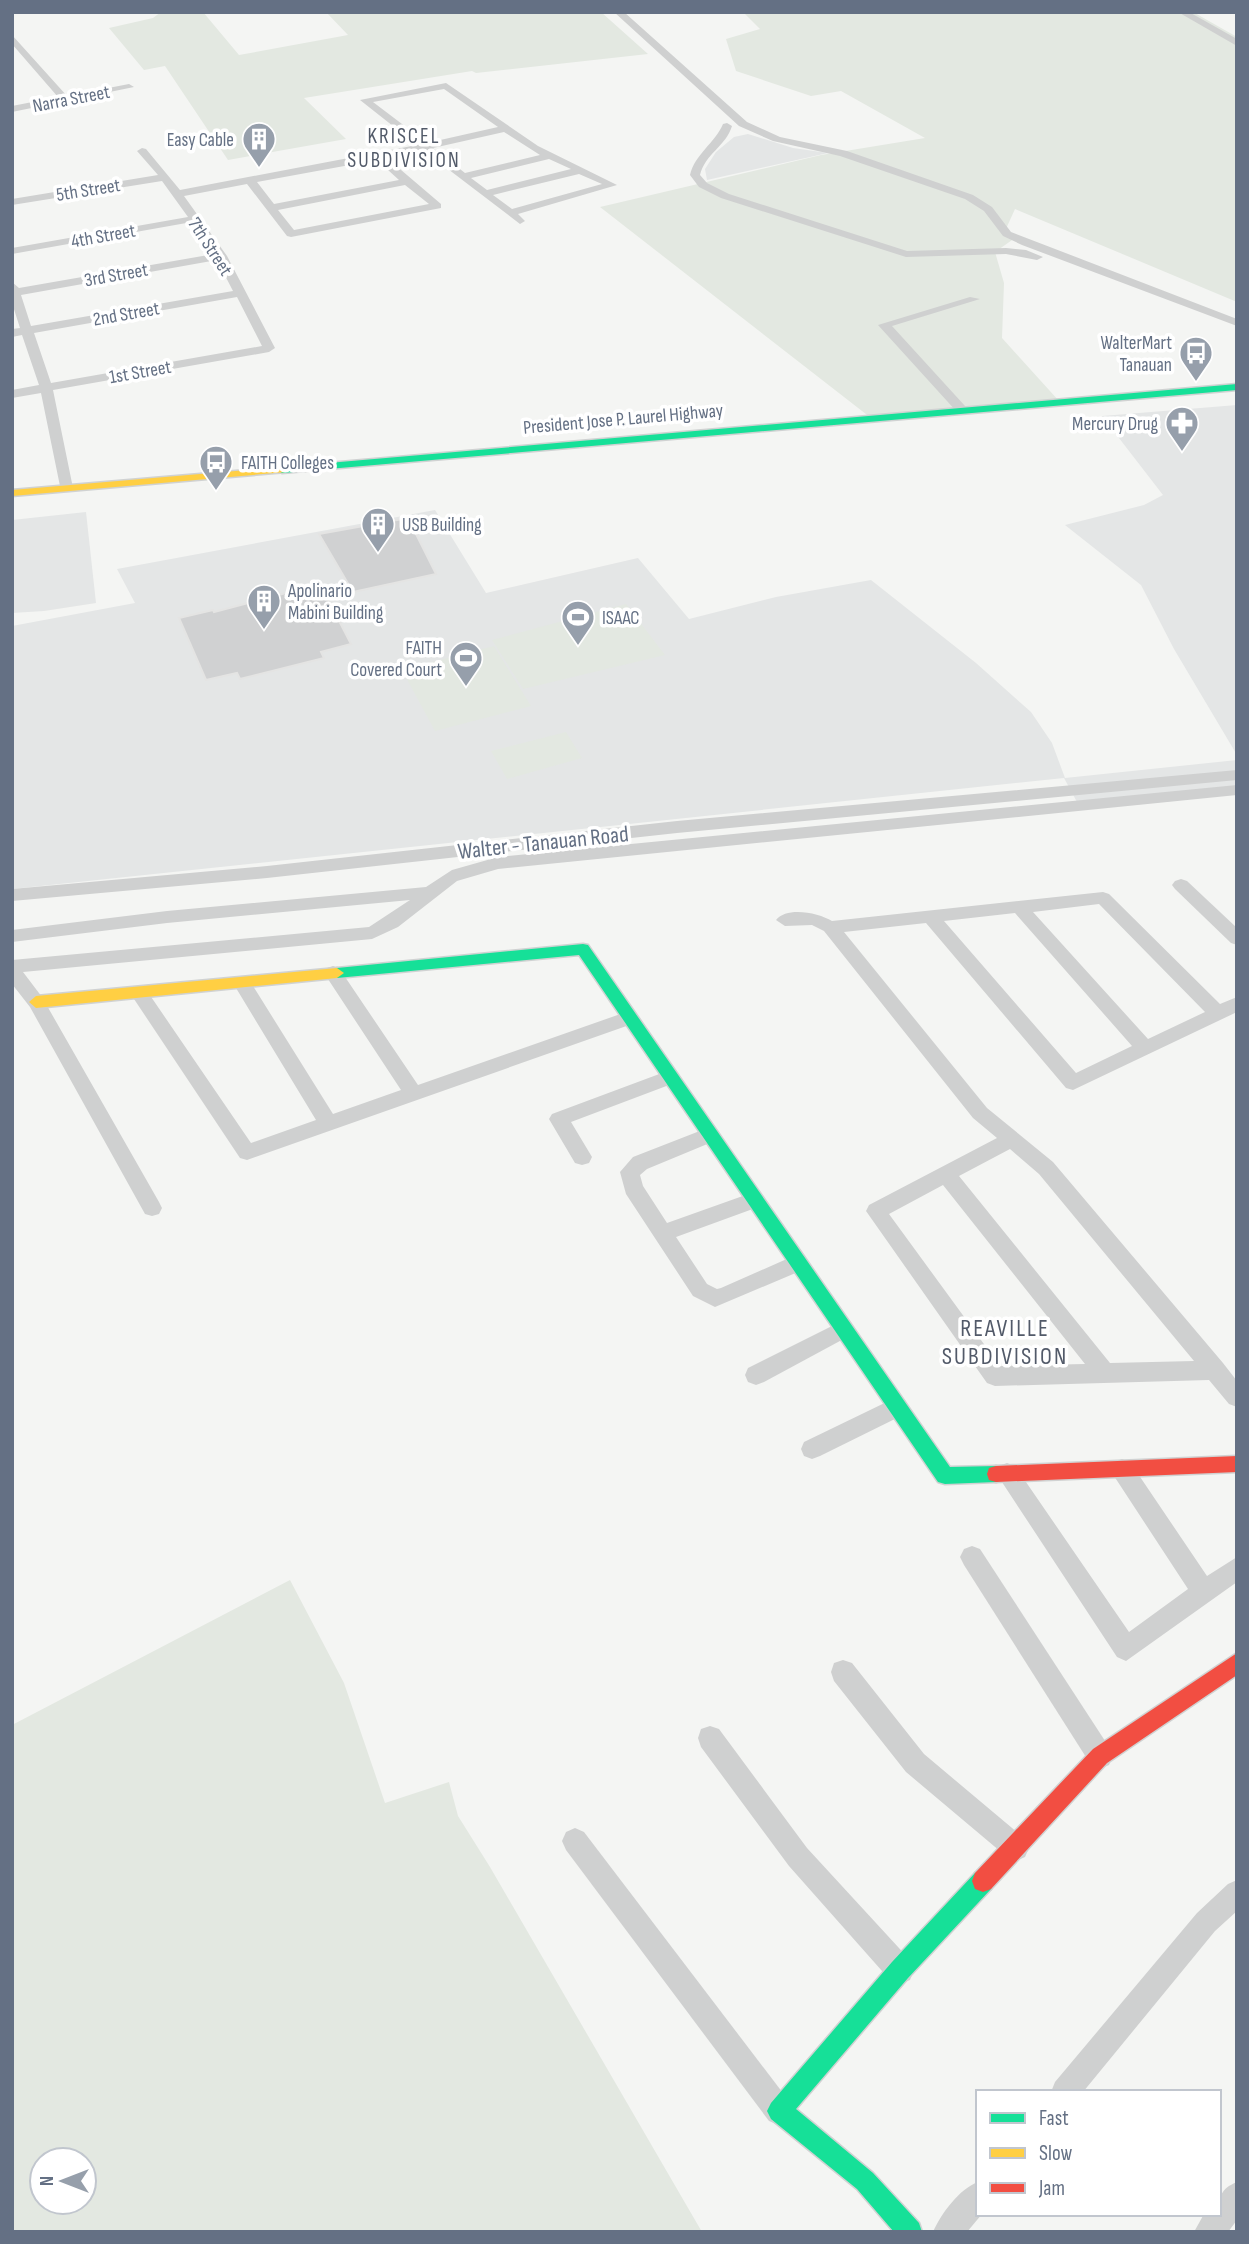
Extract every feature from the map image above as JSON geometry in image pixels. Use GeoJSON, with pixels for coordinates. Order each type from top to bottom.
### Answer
{"type":"FeatureCollection","features":[{"type":"Feature","properties":{"kind":"main road","name":"President Jose P. Laurel Highway"},"geometry":{"type":"LineString","coordinates":[[12,493],[1237,387]]}},
{"type":"Feature","properties":{"kind":"main road"},"geometry":{"type":"LineString","coordinates":[[36,1002],[583,949],[945,1476],[1237,1464]]}},
{"type":"Feature","properties":{"kind":"main road"},"geometry":{"type":"LineString","coordinates":[[910,2232],[865,2181],[779,2111],[900,1970],[1100,1756],[1237,1663]]}},
{"type":"Feature","properties":{"kind":"street"},"geometry":{"type":"LineString","coordinates":[[618,12],[743,124],[777,139],[843,153],[969,197],[988,209],[1007,234],[1030,249],[1237,335]]}},
{"type":"Feature","properties":{"kind":"street"},"geometry":{"type":"LineString","coordinates":[[1186,13],[1237,43]]}},
{"type":"Feature","properties":{"kind":"street"},"geometry":{"type":"LineString","coordinates":[[608,18],[624,33]]}},
{"type":"Feature","properties":{"kind":"street"},"geometry":{"type":"LineString","coordinates":[[12,38],[65,99]]}},
{"type":"Feature","properties":{"kind":"street"},"geometry":{"type":"LineString","coordinates":[[510,214],[612,185],[549,156],[446,86],[365,100],[462,177],[510,214],[520,221]]}},
{"type":"Feature","properties":{"kind":"street","name":"Narra Street"},"geometry":{"type":"LineString","coordinates":[[12,109],[129,87]]}},
{"type":"Feature","properties":{"kind":"street"},"geometry":{"type":"LineString","coordinates":[[717,117],[727,127]]}},
{"type":"Feature","properties":{"kind":"street"},"geometry":{"type":"LineString","coordinates":[[727,127],[743,124]]}},
{"type":"Feature","properties":{"kind":"street"},"geometry":{"type":"LineString","coordinates":[[727,127],[723,137],[697,164],[695,175],[703,185],[725,196],[905,254],[927,257],[1030,249],[1237,323]]}},
{"type":"Feature","properties":{"kind":"street"},"geometry":{"type":"LineString","coordinates":[[176,194],[379,157],[508,128]]}},
{"type":"Feature","properties":{"kind":"street","name":"7th Street"},"geometry":{"type":"LineString","coordinates":[[142,151],[221,256],[269,348]]}},
{"type":"Feature","properties":{"kind":"street"},"geometry":{"type":"LineString","coordinates":[[462,177],[549,156]]}},
{"type":"Feature","properties":{"kind":"street"},"geometry":{"type":"LineString","coordinates":[[250,181],[291,234],[437,206],[379,157]]}},
{"type":"Feature","properties":{"kind":"street"},"geometry":{"type":"LineString","coordinates":[[485,194],[581,170]]}},
{"type":"Feature","properties":{"kind":"street","name":"5th Street"},"geometry":{"type":"LineString","coordinates":[[12,202],[164,177]]}},
{"type":"Feature","properties":{"kind":"street"},"geometry":{"type":"LineString","coordinates":[[271,208],[408,181]]}},
{"type":"Feature","properties":{"kind":"street","name":"4th Street"},"geometry":{"type":"LineString","coordinates":[[12,251],[193,219]]}},
{"type":"Feature","properties":{"kind":"street","name":"3rd Street"},"geometry":{"type":"LineString","coordinates":[[13,290],[221,256]]}},
{"type":"Feature","properties":{"kind":"street"},"geometry":{"type":"LineString","coordinates":[[13,290],[46,388],[66,488]]}},
{"type":"Feature","properties":{"kind":"street","name":"2nd Street"},"geometry":{"type":"LineString","coordinates":[[12,333],[241,293]]}},
{"type":"Feature","properties":{"kind":"street"},"geometry":{"type":"LineString","coordinates":[[961,409],[884,325],[974,299]]}},
{"type":"Feature","properties":{"kind":"street","name":"1st Street"},"geometry":{"type":"LineString","coordinates":[[12,394],[269,348]]}},
{"type":"Feature","properties":{"kind":"street","name":"Walter - Tanauan Road"},"geometry":{"type":"LineString","coordinates":[[12,895],[267,872],[677,827],[1237,775]]}},
{"type":"Feature","properties":{"kind":"street"},"geometry":{"type":"LineString","coordinates":[[12,969],[372,933],[393,923],[446,881],[468,870],[498,863],[1237,790]]}},
{"type":"Feature","properties":{"kind":"street"},"geometry":{"type":"LineString","coordinates":[[1181,885],[1237,939]]}},
{"type":"Feature","properties":{"kind":"street"},"geometry":{"type":"LineString","coordinates":[[12,936],[167,917],[433,892]]}},
{"type":"Feature","properties":{"kind":"street"},"geometry":{"type":"LineString","coordinates":[[830,927],[1103,898],[1217,1013]]}},
{"type":"Feature","properties":{"kind":"street"},"geometry":{"type":"LineString","coordinates":[[1019,907],[1145,1048]]}},
{"type":"Feature","properties":{"kind":"street"},"geometry":{"type":"LineString","coordinates":[[930,916],[1073,1083],[1237,1004]]}},
{"type":"Feature","properties":{"kind":"street"},"geometry":{"type":"LineString","coordinates":[[785,920],[815,919],[830,927],[980,1114],[1046,1168],[1237,1397]]}},
{"type":"Feature","properties":{"kind":"street"},"geometry":{"type":"LineString","coordinates":[[12,969],[36,1002],[152,1208]]}},
{"type":"Feature","properties":{"kind":"street"},"geometry":{"type":"LineString","coordinates":[[333,974],[414,1094]]}},
{"type":"Feature","properties":{"kind":"street"},"geometry":{"type":"LineString","coordinates":[[242,983],[329,1125]]}},
{"type":"Feature","properties":{"kind":"street"},"geometry":{"type":"LineString","coordinates":[[139,993],[247,1152],[629,1018]]}},
{"type":"Feature","properties":{"kind":"street"},"geometry":{"type":"LineString","coordinates":[[582,1157],[559,1119],[670,1077]]}},
{"type":"Feature","properties":{"kind":"street"},"geometry":{"type":"LineString","coordinates":[[710,1135],[640,1163],[630,1172],[633,1188],[661,1234],[700,1290],[715,1298],[798,1262]]}},
{"type":"Feature","properties":{"kind":"street"},"geometry":{"type":"LineString","coordinates":[[1010,1140],[877,1211],[995,1376],[1216,1370]]}},
{"type":"Feature","properties":{"kind":"street"},"geometry":{"type":"LineString","coordinates":[[946,1174],[1105,1373]]}},
{"type":"Feature","properties":{"kind":"street"},"geometry":{"type":"LineString","coordinates":[[661,1234],[754,1199]]}},
{"type":"Feature","properties":{"kind":"street"},"geometry":{"type":"LineString","coordinates":[[756,1374],[844,1329]]}},
{"type":"Feature","properties":{"kind":"street"},"geometry":{"type":"LineString","coordinates":[[812,1449],[897,1407]]}},
{"type":"Feature","properties":{"kind":"street"},"geometry":{"type":"LineString","coordinates":[[1122,1469],[1204,1592]]}},
{"type":"Feature","properties":{"kind":"street"},"geometry":{"type":"LineString","coordinates":[[1007,1473],[1126,1649],[1237,1568]]}},
{"type":"Feature","properties":{"kind":"street"},"geometry":{"type":"LineString","coordinates":[[972,1557],[1100,1756]]}},
{"type":"Feature","properties":{"kind":"street"},"geometry":{"type":"LineString","coordinates":[[843,1672],[915,1763],[1016,1848]]}},
{"type":"Feature","properties":{"kind":"street"},"geometry":{"type":"LineString","coordinates":[[710,1738],[798,1857],[900,1970]]}},
{"type":"Feature","properties":{"kind":"street"},"geometry":{"type":"LineString","coordinates":[[575,1841],[779,2111]]}},
{"type":"Feature","properties":{"kind":"street"},"geometry":{"type":"LineString","coordinates":[[1067,2090],[1206,1923],[1237,1893]]}},
{"type":"Feature","properties":{"kind":"street"},"geometry":{"type":"LineString","coordinates":[[1209,2232],[1237,2196]]}},
{"type":"Feature","properties":{"kind":"street"},"geometry":{"type":"LineString","coordinates":[[948,2232],[976,2198]]}},
{"type":"Feature","properties":{"kind":"shaded area"},"geometry":{"type":"Polygon","coordinates":[[[161,12],[203,12],[239,55],[348,35],[326,12],[601,12],[648,54],[476,73],[472,71],[304,98],[346,139],[228,160],[165,66],[144,70],[109,28],[153,18],[161,12]]]}},
{"type":"Feature","properties":{"kind":"shaded area"},"geometry":{"type":"Polygon","coordinates":[[[743,12],[1193,12],[1237,37],[1237,302],[1015,209],[1005,231],[1015,238],[995,252],[1004,283],[1002,338],[1059,401],[871,418],[600,207],[821,155],[925,138],[841,91],[811,96],[736,71],[726,39],[760,29],[743,12]]]}},
{"type":"Feature","properties":{"kind":"shaded area"},"geometry":{"type":"Polygon","coordinates":[[[748,134],[793,148],[828,153],[707,180],[705,169],[716,152],[734,137],[748,134]]]}},
{"type":"Feature","properties":{"kind":"shaded area"},"geometry":{"type":"Polygon","coordinates":[[[1237,405],[1237,755],[1174,649],[1141,585],[1065,525],[1144,505],[1163,495],[1102,416],[1237,405]]]}},
{"type":"Feature","properties":{"kind":"shaded area"},"geometry":{"type":"Polygon","coordinates":[[[435,510],[486,593],[638,558],[689,619],[776,597],[871,580],[976,663],[1031,712],[1052,743],[1065,778],[1237,760],[1237,788],[1077,802],[1064,778],[12,889],[12,626],[135,603],[117,569],[435,510]]]}},
{"type":"Feature","properties":{"kind":"shaded area"},"geometry":{"type":"Polygon","coordinates":[[[86,512],[96,603],[12,613],[12,520],[86,512]]]}},
{"type":"Feature","properties":{"kind":"shaded area","name":"ISAAC"},"geometry":{"type":"Polygon","coordinates":[[[626,604],[665,655],[523,689],[492,640],[626,604]]]}},
{"type":"Feature","properties":{"kind":"shaded area","name":"FAITH Covered Court"},"geometry":{"type":"Polygon","coordinates":[[[494,646],[531,706],[435,731],[402,670],[494,646]]]}},
{"type":"Feature","properties":{"kind":"shaded area"},"geometry":{"type":"Polygon","coordinates":[[[566,732],[582,758],[507,779],[491,751],[566,732]]]}},
{"type":"Feature","properties":{"kind":"shaded area"},"geometry":{"type":"Polygon","coordinates":[[[290,1580],[344,1683],[385,1803],[449,1782],[458,1816],[702,2232],[12,2232],[12,1725],[290,1580]]]}},
{"type":"Feature","properties":{"kind":"building","name":"USB Building"},"geometry":{"type":"Polygon","coordinates":[[[408,518],[436,574],[353,592],[319,534],[408,518]]]}},
{"type":"Feature","properties":{"kind":"building","name":"Apolinario Mabini Building"},"geometry":{"type":"Polygon","coordinates":[[[320,584],[351,644],[321,652],[324,658],[240,679],[237,673],[206,680],[179,618],[213,610],[214,612],[320,584]]]}},
{"type":"Feature","properties":{"kind":"traffic: fast"},"geometry":{"type":"LineString","coordinates":[[282,470],[1237,387]]}},
{"type":"Feature","properties":{"kind":"traffic: fast"},"geometry":{"type":"LineString","coordinates":[[337,973],[583,949],[945,1476],[996,1474]]}},
{"type":"Feature","properties":{"kind":"traffic: fast"},"geometry":{"type":"LineString","coordinates":[[910,2232],[865,2181],[779,2111],[900,1970],[983,1881]]}},
{"type":"Feature","properties":{"kind":"traffic: slow"},"geometry":{"type":"LineString","coordinates":[[12,493],[282,470]]}},
{"type":"Feature","properties":{"kind":"traffic: slow"},"geometry":{"type":"LineString","coordinates":[[36,1002],[337,973]]}},
{"type":"Feature","properties":{"kind":"traffic: jam"},"geometry":{"type":"LineString","coordinates":[[996,1474],[1237,1464]]}},
{"type":"Feature","properties":{"kind":"traffic: jam"},"geometry":{"type":"LineString","coordinates":[[983,1881],[1100,1756],[1237,1663]]}},
{"type":"Feature","properties":{"kind":"place","name":"Easy Cable"},"geometry":{"type":"Point","coordinates":[259,169]}},
{"type":"Feature","properties":{"kind":"place","name":"WalterMart Tanauan"},"geometry":{"type":"Point","coordinates":[1196,383]}},
{"type":"Feature","properties":{"kind":"place","name":"Mercury Drug"},"geometry":{"type":"Point","coordinates":[1182,453]}},
{"type":"Feature","properties":{"kind":"place","name":"FAITH Colleges"},"geometry":{"type":"Point","coordinates":[216,492]}},
{"type":"Feature","properties":{"kind":"place","name":"USB Building"},"geometry":{"type":"Point","coordinates":[378,554]}},
{"type":"Feature","properties":{"kind":"place","name":"Apolinario Mabini Building"},"geometry":{"type":"Point","coordinates":[264,631]}},
{"type":"Feature","properties":{"kind":"place","name":"ISAAC"},"geometry":{"type":"Point","coordinates":[578,647]}},
{"type":"Feature","properties":{"kind":"place","name":"FAITH Covered Court"},"geometry":{"type":"Point","coordinates":[466,688]}},
{"type":"Feature","properties":{"kind":"district","name":"KRISCEL SUBDIVISION"},"geometry":{"type":"Point","coordinates":[404,148]}},
{"type":"Feature","properties":{"kind":"district","name":"REAVILLE SUBDIVISION"},"geometry":{"type":"Point","coordinates":[1005,1342]}}]}
